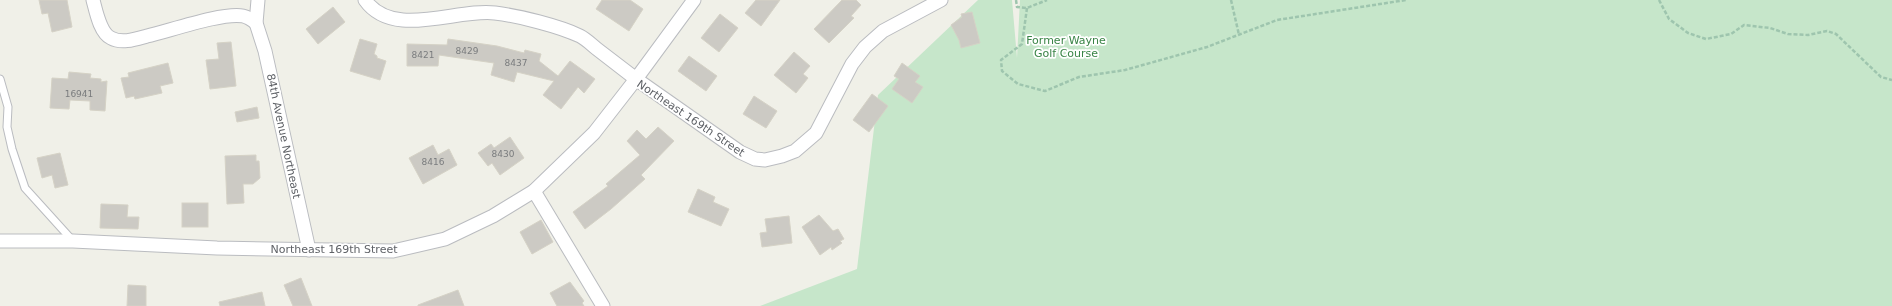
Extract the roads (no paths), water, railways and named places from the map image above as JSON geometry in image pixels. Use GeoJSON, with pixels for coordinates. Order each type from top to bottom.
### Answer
{"type":"FeatureCollection","features":[{"type":"Feature","properties":{"kind":"street"},"geometry":{"type":"LineString","coordinates":[[93,0],[99,19],[107,35],[111,38],[119,40],[135,39],[223,16],[243,16],[256,23]]}},
{"type":"Feature","properties":{"kind":"street","name":"84th Avenue Northeast"},"geometry":{"type":"LineString","coordinates":[[258,0],[256,23],[266,51],[309,250]]}},
{"type":"Feature","properties":{"kind":"street"},"geometry":{"type":"LineString","coordinates":[[367,2],[380,13],[393,18],[419,21],[472,13],[494,13],[529,19],[581,36],[636,79],[694,0]]}},
{"type":"Feature","properties":{"kind":"street","name":"Northeast 169th Street"},"geometry":{"type":"LineString","coordinates":[[0,241],[73,241],[217,248],[393,251],[445,239],[493,216],[534,191],[594,133],[636,79],[740,152],[755,159],[765,160],[782,156],[795,151],[816,133],[852,64],[865,47],[883,31],[941,0]]}},
{"type":"Feature","properties":{"kind":"street"},"geometry":{"type":"LineString","coordinates":[[534,191],[603,306]]}},
{"type":"Feature","properties":{"kind":"lane"},"geometry":{"type":"LineString","coordinates":[[0,79],[1,90],[8,107],[8,134],[25,188],[73,241]]}},
{"type":"Feature","properties":{"kind":"park label","name":"Former Wayne Golf Course"},"geometry":{"type":"Point","coordinates":[1066,46]}}]}
